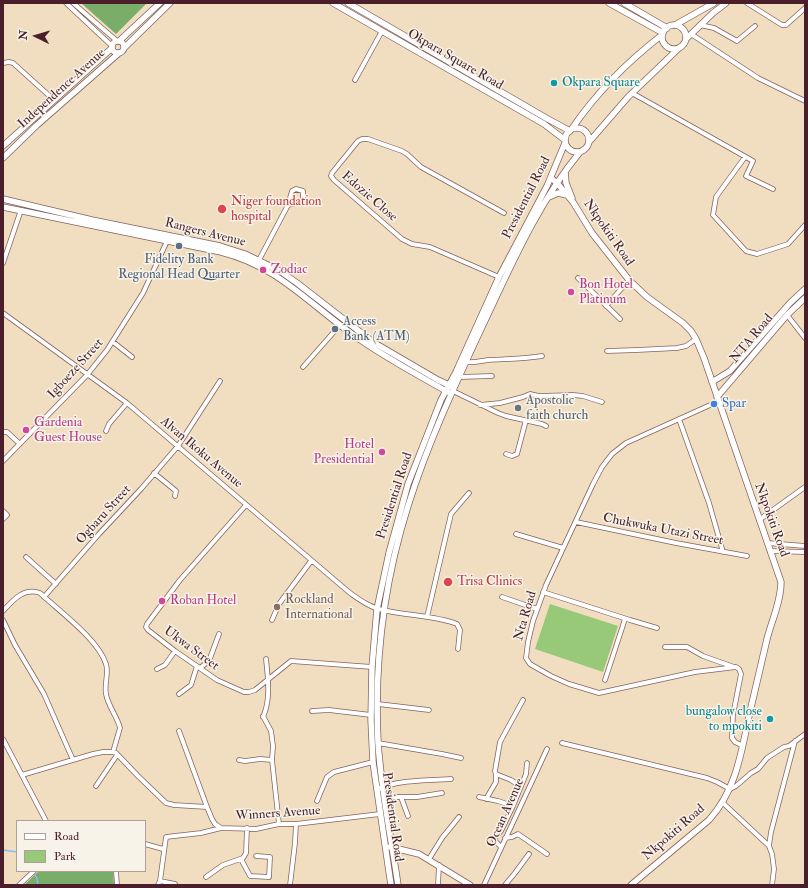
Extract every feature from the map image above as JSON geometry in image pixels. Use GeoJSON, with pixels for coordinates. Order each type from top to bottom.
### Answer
{"type":"FeatureCollection","features":[{"type":"Feature","properties":{"kind":"main road","name":"Independence Avenue"},"geometry":{"type":"LineString","coordinates":[[118,41],[160,3]]}},
{"type":"Feature","properties":{"kind":"main road","name":"Independence Avenue"},"geometry":{"type":"LineString","coordinates":[[124,48],[170,3]]}},
{"type":"Feature","properties":{"kind":"main road","name":"Okpara Square Road"},"geometry":{"type":"LineString","coordinates":[[333,3],[544,124],[565,141]]}},
{"type":"Feature","properties":{"kind":"main road","name":"Okpara Square Road"},"geometry":{"type":"LineString","coordinates":[[348,3],[571,130]]}},
{"type":"Feature","properties":{"kind":"main road"},"geometry":{"type":"LineString","coordinates":[[609,3],[662,34],[664,43],[670,48],[679,48]]}},
{"type":"Feature","properties":{"kind":"main road"},"geometry":{"type":"LineString","coordinates":[[624,3],[666,28]]}},
{"type":"Feature","properties":{"kind":"main road"},"geometry":{"type":"LineString","coordinates":[[714,3],[675,25],[666,28],[662,34],[608,83],[589,105],[571,130],[566,134],[565,141],[569,150],[573,152],[580,152],[586,148],[589,142],[632,93],[679,48],[683,46],[686,39],[701,24],[726,3]]}},
{"type":"Feature","properties":{"kind":"main road"},"geometry":{"type":"LineString","coordinates":[[696,14],[701,24]]}},
{"type":"Feature","properties":{"kind":"main road"},"geometry":{"type":"LineString","coordinates":[[382,31],[384,24]]}},
{"type":"Feature","properties":{"kind":"main road"},"geometry":{"type":"LineString","coordinates":[[675,25],[684,30],[686,39]]}},
{"type":"Feature","properties":{"kind":"main road"},"geometry":{"type":"LineString","coordinates":[[118,41],[123,43],[124,48],[119,53],[115,52],[112,47],[114,43],[118,41]]}},
{"type":"Feature","properties":{"kind":"main road","name":"Independence Avenue"},"geometry":{"type":"LineString","coordinates":[[3,146],[112,47]]}},
{"type":"Feature","properties":{"kind":"main road","name":"Independence Avenue"},"geometry":{"type":"LineString","coordinates":[[3,158],[37,125],[119,53]]}},
{"type":"Feature","properties":{"kind":"main road"},"geometry":{"type":"LineString","coordinates":[[571,130],[578,128],[584,130],[588,135],[589,142]]}},
{"type":"Feature","properties":{"kind":"main road","name":"Presidential Road"},"geometry":{"type":"LineString","coordinates":[[458,374],[466,362],[499,277],[551,178],[565,141]]}},
{"type":"Feature","properties":{"kind":"main road","name":"Presidential Road"},"geometry":{"type":"LineString","coordinates":[[398,885],[371,715],[380,610],[407,507],[418,474],[458,374],[482,320],[524,241],[557,183],[580,152]]}},
{"type":"Feature","properties":{"kind":"main road"},"geometry":{"type":"LineString","coordinates":[[565,172],[566,185],[573,202]]}},
{"type":"Feature","properties":{"kind":"main road","name":"Nkpokiti Road"},"geometry":{"type":"LineString","coordinates":[[551,178],[573,202],[602,248],[629,280],[647,297],[683,323],[696,339],[778,572],[781,587],[767,637],[744,746],[730,789],[723,803],[709,820],[631,885]]}},
{"type":"Feature","properties":{"kind":"main road"},"geometry":{"type":"LineString","coordinates":[[549,198],[558,193],[567,195]]}},
{"type":"Feature","properties":{"kind":"main road","name":"Rangers Avenue"},"geometry":{"type":"LineString","coordinates":[[3,199],[168,238],[239,257],[254,263],[282,279],[340,325],[372,348],[437,383]]}},
{"type":"Feature","properties":{"kind":"main road","name":"Rangers Avenue"},"geometry":{"type":"LineString","coordinates":[[3,207],[168,238],[220,246],[259,260],[280,271],[297,283],[372,342],[437,383]]}},
{"type":"Feature","properties":{"kind":"main road","name":"NTA Road"},"geometry":{"type":"LineString","coordinates":[[712,382],[730,371],[790,303],[805,289]]}},
{"type":"Feature","properties":{"kind":"main road","name":"NTA Road"},"geometry":{"type":"LineString","coordinates":[[718,399],[787,315],[805,298]]}},
{"type":"Feature","properties":{"kind":"main road"},"geometry":{"type":"LineString","coordinates":[[437,383],[450,379],[458,374]]}},
{"type":"Feature","properties":{"kind":"main road"},"geometry":{"type":"LineString","coordinates":[[437,383],[452,390]]}},
{"type":"Feature","properties":{"kind":"main road"},"geometry":{"type":"LineString","coordinates":[[437,383],[446,391],[452,390]]}},
{"type":"Feature","properties":{"kind":"main road"},"geometry":{"type":"LineString","coordinates":[[437,383],[441,391],[441,400]]}},
{"type":"Feature","properties":{"kind":"main road","name":"Presidential Road"},"geometry":{"type":"LineString","coordinates":[[391,885],[373,762],[378,743],[378,704],[375,676],[372,667],[392,539],[408,484],[441,400],[446,391]]}},
{"type":"Feature","properties":{"kind":"main road"},"geometry":{"type":"LineString","coordinates":[[384,845],[414,852],[429,859],[470,885]]}},
{"type":"Feature","properties":{"kind":"street"},"geometry":{"type":"LineString","coordinates":[[66,3],[112,47]]}},
{"type":"Feature","properties":{"kind":"street"},"geometry":{"type":"LineString","coordinates":[[746,3],[776,23],[782,25],[786,25],[805,8]]}},
{"type":"Feature","properties":{"kind":"street"},"geometry":{"type":"LineString","coordinates":[[75,4],[118,41]]}},
{"type":"Feature","properties":{"kind":"street"},"geometry":{"type":"LineString","coordinates":[[701,24],[714,28],[737,41],[755,26]]}},
{"type":"Feature","properties":{"kind":"street"},"geometry":{"type":"LineString","coordinates":[[355,80],[382,31]]}},
{"type":"Feature","properties":{"kind":"street"},"geometry":{"type":"LineString","coordinates":[[692,34],[758,78],[805,101]]}},
{"type":"Feature","properties":{"kind":"street"},"geometry":{"type":"LineString","coordinates":[[3,63],[13,63],[54,100]]}},
{"type":"Feature","properties":{"kind":"street"},"geometry":{"type":"LineString","coordinates":[[632,93],[753,161],[746,176],[773,189]]}},
{"type":"Feature","properties":{"kind":"street","name":"Edozie Close"},"geometry":{"type":"LineString","coordinates":[[499,277],[430,247],[412,244],[402,239],[331,176],[358,141],[368,139],[407,154],[422,167],[504,213]]}},
{"type":"Feature","properties":{"kind":"street"},"geometry":{"type":"LineString","coordinates":[[745,157],[716,197],[713,215],[746,251],[757,254],[788,244],[805,225]]}},
{"type":"Feature","properties":{"kind":"street"},"geometry":{"type":"LineString","coordinates":[[259,260],[288,205],[292,191],[300,189],[303,191],[303,199],[299,202],[288,205]]}},
{"type":"Feature","properties":{"kind":"street"},"geometry":{"type":"LineString","coordinates":[[3,263],[21,210]]}},
{"type":"Feature","properties":{"kind":"street","name":"Igboeze Street"},"geometry":{"type":"LineString","coordinates":[[3,461],[87,375],[113,342],[143,293],[168,238]]}},
{"type":"Feature","properties":{"kind":"street"},"geometry":{"type":"LineString","coordinates":[[578,278],[620,319]]}},
{"type":"Feature","properties":{"kind":"street"},"geometry":{"type":"LineString","coordinates":[[606,306],[629,280]]}},
{"type":"Feature","properties":{"kind":"street","name":"Alvan Ikoku Avenue"},"geometry":{"type":"LineString","coordinates":[[3,313],[127,403],[350,594],[364,603],[380,610],[453,622],[459,626],[460,630],[458,649]]}},
{"type":"Feature","properties":{"kind":"street"},"geometry":{"type":"LineString","coordinates":[[787,315],[805,338]]}},
{"type":"Feature","properties":{"kind":"street"},"geometry":{"type":"LineString","coordinates":[[303,367],[340,325]]}},
{"type":"Feature","properties":{"kind":"street"},"geometry":{"type":"LineString","coordinates":[[607,351],[677,348],[686,346],[696,339]]}},
{"type":"Feature","properties":{"kind":"street"},"geometry":{"type":"LineString","coordinates":[[113,342],[132,357]]}},
{"type":"Feature","properties":{"kind":"street"},"geometry":{"type":"LineString","coordinates":[[466,362],[474,363],[488,360],[511,360],[542,356]]}},
{"type":"Feature","properties":{"kind":"street"},"geometry":{"type":"LineString","coordinates":[[458,374],[492,376]]}},
{"type":"Feature","properties":{"kind":"street","name":"Ogbaru Street"},"geometry":{"type":"LineString","coordinates":[[44,597],[178,446],[220,381]]}},
{"type":"Feature","properties":{"kind":"street"},"geometry":{"type":"LineString","coordinates":[[452,390],[480,405],[506,416],[546,426]]}},
{"type":"Feature","properties":{"kind":"street"},"geometry":{"type":"LineString","coordinates":[[480,405],[500,403],[523,398],[530,394],[539,396],[584,396],[602,402]]}},
{"type":"Feature","properties":{"kind":"street","name":"Nta Road"},"geometry":{"type":"LineString","coordinates":[[718,399],[626,444],[612,454],[602,467],[543,592],[528,642],[526,658],[530,664],[551,676],[599,693],[695,672],[736,667]]}},
{"type":"Feature","properties":{"kind":"street"},"geometry":{"type":"LineString","coordinates":[[106,431],[109,424],[127,403]]}},
{"type":"Feature","properties":{"kind":"street"},"geometry":{"type":"LineString","coordinates":[[679,419],[709,503],[723,552]]}},
{"type":"Feature","properties":{"kind":"street"},"geometry":{"type":"LineString","coordinates":[[506,454],[512,456],[517,454],[526,420]]}},
{"type":"Feature","properties":{"kind":"street"},"geometry":{"type":"LineString","coordinates":[[3,432],[7,432],[20,444]]}},
{"type":"Feature","properties":{"kind":"street"},"geometry":{"type":"LineString","coordinates":[[154,473],[176,491],[175,496]]}},
{"type":"Feature","properties":{"kind":"street"},"geometry":{"type":"LineString","coordinates":[[759,520],[805,487]]}},
{"type":"Feature","properties":{"kind":"street"},"geometry":{"type":"LineString","coordinates":[[427,617],[451,514],[469,493]]}},
{"type":"Feature","properties":{"kind":"street","name":"Ukwa Street"},"geometry":{"type":"LineString","coordinates":[[246,505],[180,580],[147,624],[146,627],[148,630],[174,651],[224,684],[244,692],[255,690],[292,661],[372,667]]}},
{"type":"Feature","properties":{"kind":"street"},"geometry":{"type":"LineString","coordinates":[[3,511],[7,515],[3,518]]}},
{"type":"Feature","properties":{"kind":"street","name":"Chukwuka Utazi Street"},"geometry":{"type":"LineString","coordinates":[[576,522],[747,556]]}},
{"type":"Feature","properties":{"kind":"street"},"geometry":{"type":"LineString","coordinates":[[516,534],[563,548]]}},
{"type":"Feature","properties":{"kind":"street"},"geometry":{"type":"LineString","coordinates":[[767,543],[805,546]]}},
{"type":"Feature","properties":{"kind":"street"},"geometry":{"type":"LineString","coordinates":[[770,551],[805,552]]}},
{"type":"Feature","properties":{"kind":"street"},"geometry":{"type":"LineString","coordinates":[[26,557],[56,584]]}},
{"type":"Feature","properties":{"kind":"street"},"geometry":{"type":"LineString","coordinates":[[272,620],[284,597],[311,561]]}},
{"type":"Feature","properties":{"kind":"street"},"geometry":{"type":"LineString","coordinates":[[3,611],[19,595],[29,591],[36,591],[86,636],[100,652],[107,669],[106,696],[120,728],[113,752]]}},
{"type":"Feature","properties":{"kind":"street"},"geometry":{"type":"LineString","coordinates":[[543,592],[656,628]]}},
{"type":"Feature","properties":{"kind":"street"},"geometry":{"type":"LineString","coordinates":[[502,597],[537,609]]}},
{"type":"Feature","properties":{"kind":"street"},"geometry":{"type":"LineString","coordinates":[[605,680],[625,619]]}},
{"type":"Feature","properties":{"kind":"street"},"geometry":{"type":"LineString","coordinates":[[3,620],[15,645],[44,694],[73,760]]}},
{"type":"Feature","properties":{"kind":"street"},"geometry":{"type":"LineString","coordinates":[[179,694],[191,685],[198,667],[209,662],[219,634]]}},
{"type":"Feature","properties":{"kind":"street"},"geometry":{"type":"LineString","coordinates":[[665,647],[687,647],[703,656],[736,667],[740,671],[741,674],[733,715],[732,738],[744,746]]}},
{"type":"Feature","properties":{"kind":"street"},"geometry":{"type":"LineString","coordinates":[[157,669],[165,665],[174,651]]}},
{"type":"Feature","properties":{"kind":"street"},"geometry":{"type":"LineString","coordinates":[[266,659],[268,679],[267,701],[263,717],[270,731],[273,746],[272,760],[279,824]]}},
{"type":"Feature","properties":{"kind":"street"},"geometry":{"type":"LineString","coordinates":[[486,799],[496,782],[495,771],[500,742],[503,734],[513,720],[523,700]]}},
{"type":"Feature","properties":{"kind":"street"},"geometry":{"type":"LineString","coordinates":[[378,704],[429,710]]}},
{"type":"Feature","properties":{"kind":"street"},"geometry":{"type":"LineString","coordinates":[[312,711],[329,710],[371,715]]}},
{"type":"Feature","properties":{"kind":"street","name":"Winners Avenue"},"geometry":{"type":"LineString","coordinates":[[179,731],[212,819],[215,824],[221,828],[256,829],[279,824],[296,824],[380,814]]}},
{"type":"Feature","properties":{"kind":"street"},"geometry":{"type":"LineString","coordinates":[[562,742],[707,778],[730,789],[758,769],[767,758],[784,747],[789,746],[805,734]]}},
{"type":"Feature","properties":{"kind":"street"},"geometry":{"type":"LineString","coordinates":[[3,739],[45,820]]}},
{"type":"Feature","properties":{"kind":"street"},"geometry":{"type":"LineString","coordinates":[[772,885],[774,869],[770,846],[771,832],[795,741]]}},
{"type":"Feature","properties":{"kind":"street"},"geometry":{"type":"LineString","coordinates":[[378,743],[461,758]]}},
{"type":"Feature","properties":{"kind":"street","name":"Ocean Avenue"},"geometry":{"type":"LineString","coordinates":[[484,885],[547,749]]}},
{"type":"Feature","properties":{"kind":"street"},"geometry":{"type":"LineString","coordinates":[[22,775],[103,752],[113,752],[118,755],[166,803],[174,806],[207,807]]}},
{"type":"Feature","properties":{"kind":"street"},"geometry":{"type":"LineString","coordinates":[[96,786],[118,755]]}},
{"type":"Feature","properties":{"kind":"street"},"geometry":{"type":"LineString","coordinates":[[239,760],[272,760]]}},
{"type":"Feature","properties":{"kind":"street"},"geometry":{"type":"LineString","coordinates":[[317,801],[327,777],[334,772],[373,762]]}},
{"type":"Feature","properties":{"kind":"street"},"geometry":{"type":"LineString","coordinates":[[501,848],[494,841],[494,839],[501,831],[513,806],[526,774],[527,763]]}},
{"type":"Feature","properties":{"kind":"street"},"geometry":{"type":"LineString","coordinates":[[496,774],[511,780],[520,786]]}},
{"type":"Feature","properties":{"kind":"street"},"geometry":{"type":"LineString","coordinates":[[377,790],[383,786],[410,782],[451,779]]}},
{"type":"Feature","properties":{"kind":"street"},"geometry":{"type":"LineString","coordinates":[[384,797],[417,797],[442,792]]}},
{"type":"Feature","properties":{"kind":"street"},"geometry":{"type":"LineString","coordinates":[[401,797],[408,816]]}},
{"type":"Feature","properties":{"kind":"street"},"geometry":{"type":"LineString","coordinates":[[479,797],[500,801],[513,806]]}},
{"type":"Feature","properties":{"kind":"street"},"geometry":{"type":"LineString","coordinates":[[723,803],[770,846]]}},
{"type":"Feature","properties":{"kind":"street"},"geometry":{"type":"LineString","coordinates":[[429,859],[442,838],[459,817]]}},
{"type":"Feature","properties":{"kind":"street"},"geometry":{"type":"LineString","coordinates":[[290,885],[296,824]]}},
{"type":"Feature","properties":{"kind":"street"},"geometry":{"type":"LineString","coordinates":[[174,884],[159,883],[166,837],[201,833],[221,828]]}},
{"type":"Feature","properties":{"kind":"street"},"geometry":{"type":"LineString","coordinates":[[206,877],[223,865],[241,859],[246,853],[247,828]]}},
{"type":"Feature","properties":{"kind":"street"},"geometry":{"type":"LineString","coordinates":[[505,838],[512,838],[518,834],[547,854]]}},
{"type":"Feature","properties":{"kind":"street"},"geometry":{"type":"LineString","coordinates":[[146,844],[163,849]]}},
{"type":"Feature","properties":{"kind":"street"},"geometry":{"type":"LineString","coordinates":[[505,885],[529,854]]}},
{"type":"Feature","properties":{"kind":"street"},"geometry":{"type":"LineString","coordinates":[[241,859],[250,876],[269,876],[270,857],[256,856]]}},
{"type":"Feature","properties":{"kind":"street"},"geometry":{"type":"LineString","coordinates":[[438,885],[439,865]]}},
{"type":"Feature","properties":{"kind":"street"},"geometry":{"type":"LineString","coordinates":[[21,884],[33,872]]}},
{"type":"Feature","properties":{"kind":"street"},"geometry":{"type":"LineString","coordinates":[[116,872],[117,885]]}},
{"type":"Feature","properties":{"kind":"green space"},"geometry":{"type":"Polygon","coordinates":[[[81,3],[147,3],[116,34],[81,3]]]}},
{"type":"Feature","properties":{"kind":"green space"},"geometry":{"type":"Polygon","coordinates":[[[550,604],[618,626],[603,672],[535,649],[550,604]]]}},
{"type":"Feature","properties":{"kind":"green space"},"geometry":{"type":"Polygon","coordinates":[[[38,872],[113,872],[114,885],[24,885],[38,872]]]}},
{"type":"Feature","properties":{"kind":"waterway"},"geometry":{"type":"LineString","coordinates":[[3,850],[16,852]]}},
{"type":"Feature","properties":{"kind":"waterway"},"geometry":{"type":"LineString","coordinates":[[32,872],[37,878],[38,885]]}},
{"type":"Feature","properties":{"kind":"place","name":"Okpara Square"},"geometry":{"type":"Point","coordinates":[554,83]}},
{"type":"Feature","properties":{"kind":"place","name":"Niger foundation hospital"},"geometry":{"type":"Point","coordinates":[222,209]}},
{"type":"Feature","properties":{"kind":"place","name":"Fidelity Bank Regional Head Quarter"},"geometry":{"type":"Point","coordinates":[179,246]}},
{"type":"Feature","properties":{"kind":"place","name":"Zodiac"},"geometry":{"type":"Point","coordinates":[263,270]}},
{"type":"Feature","properties":{"kind":"place","name":"Bon Hotel Platinum"},"geometry":{"type":"Point","coordinates":[571,292]}},
{"type":"Feature","properties":{"kind":"place","name":"Access Bank (ATM)"},"geometry":{"type":"Point","coordinates":[335,329]}},
{"type":"Feature","properties":{"kind":"place","name":"Spar"},"geometry":{"type":"Point","coordinates":[714,404]}},
{"type":"Feature","properties":{"kind":"place","name":"Apostolic faith church"},"geometry":{"type":"Point","coordinates":[518,408]}},
{"type":"Feature","properties":{"kind":"place","name":"Gardenia Guest House"},"geometry":{"type":"Point","coordinates":[26,430]}},
{"type":"Feature","properties":{"kind":"place","name":"Hotel Presidential"},"geometry":{"type":"Point","coordinates":[382,452]}},
{"type":"Feature","properties":{"kind":"place","name":"Trisa Clinics"},"geometry":{"type":"Point","coordinates":[448,582]}},
{"type":"Feature","properties":{"kind":"place","name":"Roban Hotel"},"geometry":{"type":"Point","coordinates":[162,601]}},
{"type":"Feature","properties":{"kind":"place","name":"Rockland International"},"geometry":{"type":"Point","coordinates":[277,607]}},
{"type":"Feature","properties":{"kind":"place","name":"bungalow close to mpokiti"},"geometry":{"type":"Point","coordinates":[770,719]}}]}
